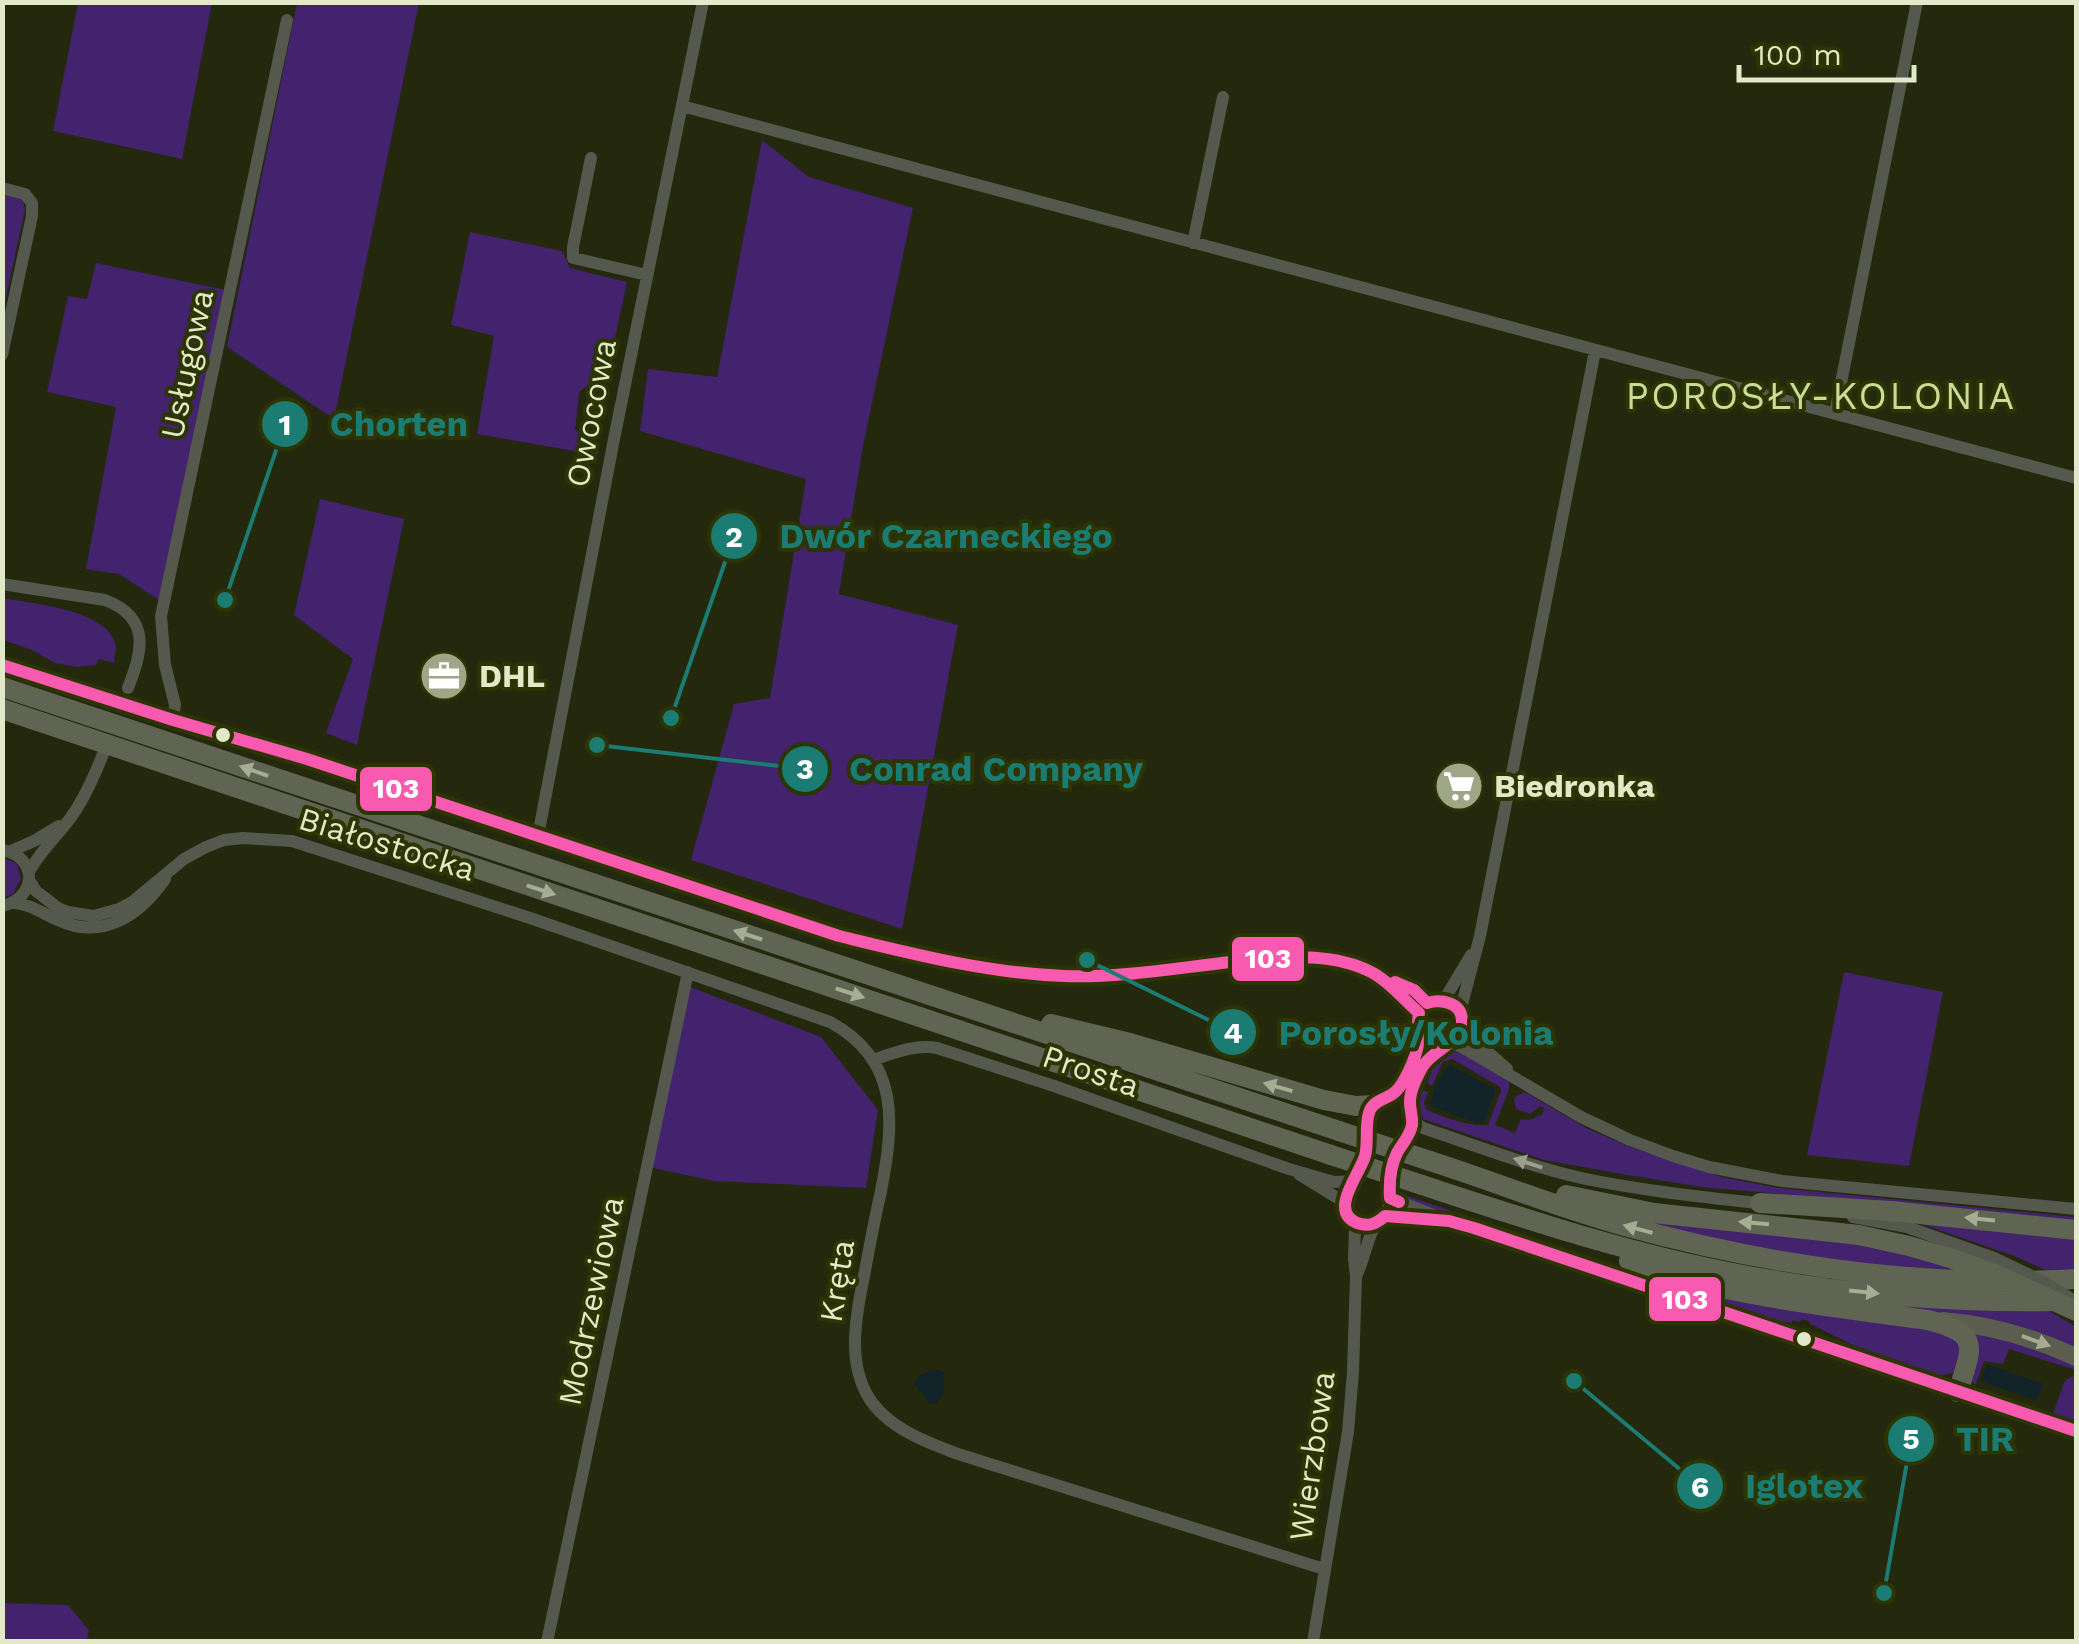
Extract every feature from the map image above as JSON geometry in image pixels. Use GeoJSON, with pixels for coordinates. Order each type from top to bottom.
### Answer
{"type":"FeatureCollection","features":[{"type":"Feature","properties":{"kind":"highway"},"geometry":{"type":"LineString","coordinates":[[2,687],[1622,1225],[1731,1252],[1941,1280],[2076,1279]]}},
{"type":"Feature","properties":{"kind":"highway"},"geometry":{"type":"LineString","coordinates":[[2,709],[1331,1155],[1636,1251],[1735,1274],[1805,1285],[1940,1299],[2076,1301]]}},
{"type":"Feature","properties":{"kind":"highway"},"geometry":{"type":"LineString","coordinates":[[954,1004],[1130,1043],[1324,1100],[1356,1106],[1381,1101]]}},
{"type":"Feature","properties":{"kind":"highway"},"geometry":{"type":"LineString","coordinates":[[1470,1174],[1654,1213],[1858,1235],[1909,1246],[1998,1276],[2076,1311]]}},
{"type":"Feature","properties":{"kind":"highway"},"geometry":{"type":"LineString","coordinates":[[1760,1204],[1891,1211],[2076,1230]]}},
{"type":"Feature","properties":{"kind":"highway"},"geometry":{"type":"LineString","coordinates":[[1530,1220],[1672,1275],[1952,1327],[1966,1339],[1969,1349],[1958,1392]]}},
{"type":"Feature","properties":{"kind":"main road"},"geometry":{"type":"LineString","coordinates":[[1928,1320],[1995,1329],[2076,1357]]}},
{"type":"Feature","properties":{"kind":"street","name":"Owocowa"},"geometry":{"type":"LineString","coordinates":[[538,836],[703,2]]}},
{"type":"Feature","properties":{"kind":"street"},"geometry":{"type":"LineString","coordinates":[[1835,413],[1917,2]]}},
{"type":"Feature","properties":{"kind":"street","name":"Usługowa"},"geometry":{"type":"LineString","coordinates":[[173,720],[176,705],[165,665],[161,616],[288,20]]}},
{"type":"Feature","properties":{"kind":"street"},"geometry":{"type":"LineString","coordinates":[[1193,242],[1224,96]]}},
{"type":"Feature","properties":{"kind":"street"},"geometry":{"type":"LineString","coordinates":[[682,106],[2076,478]]}},
{"type":"Feature","properties":{"kind":"street"},"geometry":{"type":"LineString","coordinates":[[590,158],[573,258],[647,275]]}},
{"type":"Feature","properties":{"kind":"street"},"geometry":{"type":"LineString","coordinates":[[2,188],[25,194],[32,203],[32,216],[2,355]]}},
{"type":"Feature","properties":{"kind":"street"},"geometry":{"type":"LineString","coordinates":[[1512,1075],[1461,1028],[1460,1012],[1478,944],[1595,351]]}},
{"type":"Feature","properties":{"kind":"street"},"geometry":{"type":"LineString","coordinates":[[2,584],[117,604],[128,614],[140,636],[139,658],[128,688]]}},
{"type":"Feature","properties":{"kind":"street"},"geometry":{"type":"LineString","coordinates":[[2,664],[307,759],[839,936],[975,965],[1046,975],[1086,976],[1294,956],[1341,963],[1398,982],[1414,990],[1423,1008]]}},
{"type":"Feature","properties":{"kind":"street"},"geometry":{"type":"LineString","coordinates":[[8,904],[24,893],[41,852],[70,819],[103,754]]}},
{"type":"Feature","properties":{"kind":"street"},"geometry":{"type":"LineString","coordinates":[[7,850],[34,841],[70,819]]}},
{"type":"Feature","properties":{"kind":"street","name":"Białostocka"},"geometry":{"type":"LineString","coordinates":[[7,850],[23,860],[36,891],[58,908],[94,916],[119,910],[132,902],[197,851],[224,840],[269,838],[292,841],[530,918]]}},
{"type":"Feature","properties":{"kind":"street","name":"Białostocka"},"geometry":{"type":"LineString","coordinates":[[8,904],[28,904],[74,926],[104,927],[136,912],[155,894],[172,868]]}},
{"type":"Feature","properties":{"kind":"street","name":"Kręta"},"geometry":{"type":"LineString","coordinates":[[530,918],[830,1022],[843,1029],[873,1060],[886,1088],[891,1124],[856,1318],[855,1346],[860,1380],[869,1398],[895,1424],[958,1454],[1324,1569]]}},
{"type":"Feature","properties":{"kind":"street"},"geometry":{"type":"LineString","coordinates":[[1449,1221],[1381,1220],[1365,1225],[1352,1221],[1345,1206],[1346,1195],[1364,1162],[1368,1115],[1396,1092],[1412,1064],[1418,1046],[1416,1022],[1423,1008],[1444,1000],[1478,944]]}},
{"type":"Feature","properties":{"kind":"street","name":"Modrzewiowa"},"geometry":{"type":"LineString","coordinates":[[547,1642],[688,972]]}},
{"type":"Feature","properties":{"kind":"street"},"geometry":{"type":"LineString","coordinates":[[1444,1000],[1460,1012]]}},
{"type":"Feature","properties":{"kind":"street"},"geometry":{"type":"LineString","coordinates":[[1446,1044],[1461,1028]]}},
{"type":"Feature","properties":{"kind":"street"},"geometry":{"type":"LineString","coordinates":[[1418,1030],[1428,1041],[1446,1044],[1512,1075],[1566,1109],[1630,1140],[1709,1167],[1782,1181],[2076,1209]]}},
{"type":"Feature","properties":{"kind":"street","name":"Wierzbowa"},"geometry":{"type":"LineString","coordinates":[[1356,1276],[1364,1262],[1371,1232],[1390,1198],[1391,1166],[1410,1131],[1410,1098],[1424,1064],[1446,1044]]}},
{"type":"Feature","properties":{"kind":"street","name":"Prosta"},"geometry":{"type":"LineString","coordinates":[[873,1060],[916,1047],[937,1048],[1290,1169],[1334,1182],[1354,1182]]}},
{"type":"Feature","properties":{"kind":"street"},"geometry":{"type":"LineString","coordinates":[[1381,1101],[1402,1100],[1423,1128],[1582,1178],[1907,1227],[1994,1258],[2076,1301]]}},
{"type":"Feature","properties":{"kind":"street","name":"Prosta"},"geometry":{"type":"LineString","coordinates":[[1290,1169],[1345,1206]]}},
{"type":"Feature","properties":{"kind":"street"},"geometry":{"type":"LineString","coordinates":[[1390,1198],[2076,1431]]}},
{"type":"Feature","properties":{"kind":"street","name":"Wierzbowa"},"geometry":{"type":"LineString","coordinates":[[1313,1642],[1348,1432],[1356,1276],[1352,1221]]}},
{"type":"Feature","properties":{"kind":"shaded area"},"geometry":{"type":"Polygon","coordinates":[[[78,3],[212,3],[182,159],[53,131],[78,3]]]}},
{"type":"Feature","properties":{"kind":"shaded area"},"geometry":{"type":"Polygon","coordinates":[[[297,3],[419,3],[334,419],[227,347],[297,3]]]}},
{"type":"Feature","properties":{"kind":"shaded area"},"geometry":{"type":"Polygon","coordinates":[[[762,140],[809,177],[913,208],[863,446],[839,594],[958,625],[902,929],[691,860],[734,704],[770,698],[806,479],[640,431],[648,369],[717,377],[762,140]]]}},
{"type":"Feature","properties":{"kind":"shaded area"},"geometry":{"type":"Polygon","coordinates":[[[3,194],[22,198],[25,209],[3,312],[3,194]]]}},
{"type":"Feature","properties":{"kind":"shaded area"},"geometry":{"type":"Polygon","coordinates":[[[470,232],[562,251],[570,268],[627,282],[608,371],[579,392],[575,430],[599,444],[598,455],[477,434],[494,336],[451,325],[470,232]]]}},
{"type":"Feature","properties":{"kind":"shaded area"},"geometry":{"type":"Polygon","coordinates":[[[96,263],[226,290],[159,600],[119,574],[86,569],[116,407],[47,392],[68,296],[87,299],[96,263]]]}},
{"type":"Feature","properties":{"kind":"shaded area"},"geometry":{"type":"Polygon","coordinates":[[[320,499],[404,519],[357,745],[326,733],[353,659],[294,615],[320,499]]]}},
{"type":"Feature","properties":{"kind":"shaded area"},"geometry":{"type":"Polygon","coordinates":[[[3,598],[68,610],[100,624],[111,634],[116,647],[114,663],[99,659],[96,665],[77,667],[55,663],[3,640],[3,598]]]}},
{"type":"Feature","properties":{"kind":"shaded area"},"geometry":{"type":"Polygon","coordinates":[[[2,857],[17,864],[21,879],[13,894],[3,898],[2,857]]]}},
{"type":"Feature","properties":{"kind":"shaded area"},"geometry":{"type":"Polygon","coordinates":[[[1844,972],[1943,992],[1909,1166],[1807,1155],[1844,972]]]}},
{"type":"Feature","properties":{"kind":"shaded area"},"geometry":{"type":"Polygon","coordinates":[[[690,987],[821,1037],[878,1110],[866,1188],[714,1181],[648,1167],[690,987]]]}},
{"type":"Feature","properties":{"kind":"shaded area"},"geometry":{"type":"Polygon","coordinates":[[[1464,1053],[1509,1082],[1495,1125],[1515,1133],[1521,1119],[1533,1119],[1543,1113],[1540,1106],[1530,1114],[1516,1109],[1516,1096],[1525,1092],[1588,1129],[1721,1177],[1779,1188],[2076,1217],[2076,1223],[1702,1187],[1544,1160],[1423,1119],[1415,1108],[1415,1097],[1423,1090],[1428,1092],[1426,1109],[1456,1121],[1488,1125],[1500,1087],[1452,1059],[1443,1062],[1432,1086],[1427,1083],[1431,1064],[1439,1055],[1464,1053]]]}},
{"type":"Feature","properties":{"kind":"shaded area"},"geometry":{"type":"Polygon","coordinates":[[[1401,1194],[1652,1278],[1946,1330],[1962,1345],[1954,1372],[1923,1373],[1855,1346],[1809,1321],[1763,1319],[1407,1200],[1401,1194]]]}},
{"type":"Feature","properties":{"kind":"shaded area"},"geometry":{"type":"Polygon","coordinates":[[[1621,1214],[1875,1246],[1958,1271],[1872,1265],[1787,1253],[1703,1237],[1621,1214]]]}},
{"type":"Feature","properties":{"kind":"shaded area"},"geometry":{"type":"Polygon","coordinates":[[[1913,1221],[2076,1236],[2076,1269],[2045,1270],[1913,1221]]]}},
{"type":"Feature","properties":{"kind":"shaded area"},"geometry":{"type":"Polygon","coordinates":[[[1711,1276],[2046,1309],[2076,1327],[2076,1349],[1711,1276]]]}},
{"type":"Feature","properties":{"kind":"shaded area"},"geometry":{"type":"Polygon","coordinates":[[[1971,1331],[2012,1340],[2076,1366],[2076,1370],[2009,1349],[2003,1364],[1984,1361],[1975,1386],[1971,1378],[1971,1331]]]}},
{"type":"Feature","properties":{"kind":"shaded area"},"geometry":{"type":"Polygon","coordinates":[[[2076,1375],[2076,1425],[2053,1414],[2064,1382],[2076,1375]]]}},
{"type":"Feature","properties":{"kind":"shaded area"},"geometry":{"type":"Polygon","coordinates":[[[3,1603],[68,1605],[89,1630],[87,1641],[3,1641],[3,1603]]]}},
{"type":"Feature","properties":{"kind":"water"},"geometry":{"type":"Polygon","coordinates":[[[1451,1065],[1496,1090],[1484,1122],[1430,1106],[1437,1083],[1451,1065]]]}},
{"type":"Feature","properties":{"kind":"water"},"geometry":{"type":"Polygon","coordinates":[[[1987,1364],[2043,1384],[2037,1401],[1981,1381],[1987,1364]]]}},
{"type":"Feature","properties":{"kind":"water"},"geometry":{"type":"Polygon","coordinates":[[[929,1371],[944,1373],[944,1394],[930,1404],[914,1383],[929,1371]]]}},
{"type":"Feature","properties":{"kind":"transit line","name":"103"},"geometry":{"type":"LineString","coordinates":[[2,665],[307,759],[839,936],[922,956],[978,967],[1064,976],[1127,974],[1285,958],[1321,958],[1356,966],[1386,982],[1419,1013],[1417,1049],[1406,1077],[1395,1092],[1372,1106],[1368,1115],[1365,1156],[1345,1201],[1345,1210],[1357,1223],[1372,1224],[1385,1216],[1449,1221],[1474,1228],[2076,1431]]}},
{"type":"Feature","properties":{"kind":"transit line","name":"103"},"geometry":{"type":"LineString","coordinates":[[1395,982],[1414,990],[1427,1003],[1438,1001],[1455,1006],[1462,1021],[1453,1040],[1423,1066],[1413,1088],[1411,1129],[1390,1175],[1390,1198],[1399,1202]]}},
{"type":"Feature","properties":{"kind":"place","name":"Chorten"},"geometry":{"type":"Point","coordinates":[225,600]}},
{"type":"Feature","properties":{"kind":"place","name":"DHL"},"geometry":{"type":"Point","coordinates":[444,676]}},
{"type":"Feature","properties":{"kind":"place","name":"Dwór Czarneckiego"},"geometry":{"type":"Point","coordinates":[671,718]}},
{"type":"Feature","properties":{"kind":"place","name":"Conrad Company"},"geometry":{"type":"Point","coordinates":[597,745]}},
{"type":"Feature","properties":{"kind":"place","name":"Biedronka"},"geometry":{"type":"Point","coordinates":[1459,786]}},
{"type":"Feature","properties":{"kind":"place","name":"Porosły/Kolonia"},"geometry":{"type":"Point","coordinates":[1087,960]}},
{"type":"Feature","properties":{"kind":"place","name":"Iglotex"},"geometry":{"type":"Point","coordinates":[1574,1381]}},
{"type":"Feature","properties":{"kind":"place","name":"TIR"},"geometry":{"type":"Point","coordinates":[1884,1593]}},
{"type":"Feature","properties":{"kind":"district","name":"POROSŁY-KOLONIA"},"geometry":{"type":"Point","coordinates":[1821,396]}}]}
